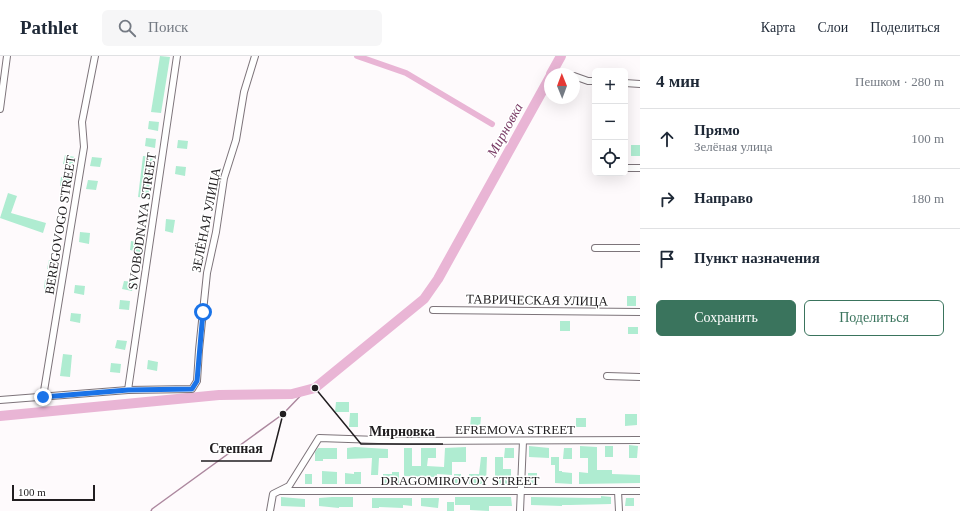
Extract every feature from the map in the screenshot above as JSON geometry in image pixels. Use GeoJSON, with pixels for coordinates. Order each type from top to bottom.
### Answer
{"type":"FeatureCollection","features":[{"type":"Feature","properties":{"kind":"street"},"geometry":{"type":"LineString","coordinates":[[0,109],[7,56]]}},
{"type":"Feature","properties":{"kind":"street","name":"BEREGOVOGO STREET"},"geometry":{"type":"LineString","coordinates":[[43,397],[84,146],[82,122],[95,56]]}},
{"type":"Feature","properties":{"kind":"street","name":"SVOBODNAYA STREET"},"geometry":{"type":"LineString","coordinates":[[128,390],[177,56]]}},
{"type":"Feature","properties":{"kind":"street","name":"ЗЕЛЁНАЯ УЛИЦА"},"geometry":{"type":"LineString","coordinates":[[128,390],[192,389],[197,381],[207,273],[216,232],[224,178],[236,140],[244,92],[255,56]]}},
{"type":"Feature","properties":{"kind":"street"},"geometry":{"type":"LineString","coordinates":[[580,78],[592,81]]}},
{"type":"Feature","properties":{"kind":"street"},"geometry":{"type":"LineString","coordinates":[[628,83],[640,84]]}},
{"type":"Feature","properties":{"kind":"street"},"geometry":{"type":"LineString","coordinates":[[628,168],[640,168]]}},
{"type":"Feature","properties":{"kind":"street"},"geometry":{"type":"LineString","coordinates":[[596,248],[640,248]]}},
{"type":"Feature","properties":{"kind":"street","name":"ТАВРИЧЕСКАЯ УЛИЦА"},"geometry":{"type":"LineString","coordinates":[[433,310],[640,312]]}},
{"type":"Feature","properties":{"kind":"street"},"geometry":{"type":"LineString","coordinates":[[608,376],[640,377]]}},
{"type":"Feature","properties":{"kind":"street"},"geometry":{"type":"LineString","coordinates":[[0,400],[128,390]]}},
{"type":"Feature","properties":{"kind":"street","name":"EFREMOVA STREET"},"geometry":{"type":"LineString","coordinates":[[280,490],[289,486],[319,438],[408,441],[640,440]]}},
{"type":"Feature","properties":{"kind":"street"},"geometry":{"type":"LineString","coordinates":[[520,511],[523,441]]}},
{"type":"Feature","properties":{"kind":"street"},"geometry":{"type":"LineString","coordinates":[[270,511],[273,494],[280,490]]}},
{"type":"Feature","properties":{"kind":"street","name":"DRAGOMIROVOY STREET"},"geometry":{"type":"LineString","coordinates":[[280,490],[521,492],[640,491]]}},
{"type":"Feature","properties":{"kind":"street"},"geometry":{"type":"LineString","coordinates":[[618,491],[619,511]]}},
{"type":"Feature","properties":{"kind":"building"},"geometry":{"type":"Polygon","coordinates":[[[160,56],[170,57],[161,113],[151,112],[160,56]]]}},
{"type":"Feature","properties":{"kind":"building"},"geometry":{"type":"Polygon","coordinates":[[[149,121],[159,122],[158,131],[148,129],[149,121]]]}},
{"type":"Feature","properties":{"kind":"building"},"geometry":{"type":"Polygon","coordinates":[[[146,138],[156,139],[155,148],[145,146],[146,138]]]}},
{"type":"Feature","properties":{"kind":"building"},"geometry":{"type":"Polygon","coordinates":[[[178,140],[188,141],[187,149],[177,148],[178,140]]]}},
{"type":"Feature","properties":{"kind":"building"},"geometry":{"type":"Polygon","coordinates":[[[631,145],[640,145],[640,156],[631,156],[631,145]]]}},
{"type":"Feature","properties":{"kind":"building"},"geometry":{"type":"Polygon","coordinates":[[[65,155],[75,157],[74,165],[63,164],[65,155]]]}},
{"type":"Feature","properties":{"kind":"building"},"geometry":{"type":"Polygon","coordinates":[[[143,156],[153,157],[148,198],[138,197],[143,156]]]}},
{"type":"Feature","properties":{"kind":"building"},"geometry":{"type":"Polygon","coordinates":[[[92,157],[102,158],[100,167],[90,166],[92,157]]]}},
{"type":"Feature","properties":{"kind":"building"},"geometry":{"type":"Polygon","coordinates":[[[176,166],[186,167],[185,176],[175,174],[176,166]]]}},
{"type":"Feature","properties":{"kind":"building"},"geometry":{"type":"Polygon","coordinates":[[[61,177],[71,178],[70,187],[60,186],[61,177]]]}},
{"type":"Feature","properties":{"kind":"building"},"geometry":{"type":"Polygon","coordinates":[[[88,180],[98,181],[96,190],[86,189],[88,180]]]}},
{"type":"Feature","properties":{"kind":"building"},"geometry":{"type":"Polygon","coordinates":[[[8,193],[17,196],[11,213],[46,223],[43,233],[0,218],[8,193]]]}},
{"type":"Feature","properties":{"kind":"building"},"geometry":{"type":"Polygon","coordinates":[[[166,219],[175,220],[173,233],[165,231],[166,219]]]}},
{"type":"Feature","properties":{"kind":"building"},"geometry":{"type":"Polygon","coordinates":[[[80,232],[90,233],[89,244],[79,242],[80,232]]]}},
{"type":"Feature","properties":{"kind":"building"},"geometry":{"type":"Polygon","coordinates":[[[131,241],[141,243],[140,252],[130,250],[131,241]]]}},
{"type":"Feature","properties":{"kind":"building"},"geometry":{"type":"Polygon","coordinates":[[[49,260],[59,262],[57,270],[47,269],[49,260]]]}},
{"type":"Feature","properties":{"kind":"building"},"geometry":{"type":"Polygon","coordinates":[[[45,280],[55,281],[54,290],[44,289],[45,280]]]}},
{"type":"Feature","properties":{"kind":"building"},"geometry":{"type":"Polygon","coordinates":[[[124,281],[134,282],[132,291],[122,289],[124,281]]]}},
{"type":"Feature","properties":{"kind":"building"},"geometry":{"type":"Polygon","coordinates":[[[75,285],[85,286],[84,295],[74,293],[75,285]]]}},
{"type":"Feature","properties":{"kind":"building"},"geometry":{"type":"Polygon","coordinates":[[[627,296],[636,296],[636,306],[627,306],[627,296]]]}},
{"type":"Feature","properties":{"kind":"building"},"geometry":{"type":"Polygon","coordinates":[[[120,300],[130,301],[129,310],[119,309],[120,300]]]}},
{"type":"Feature","properties":{"kind":"building"},"geometry":{"type":"Polygon","coordinates":[[[71,313],[81,314],[80,323],[70,321],[71,313]]]}},
{"type":"Feature","properties":{"kind":"building"},"geometry":{"type":"Polygon","coordinates":[[[560,321],[570,321],[570,331],[560,331],[560,321]]]}},
{"type":"Feature","properties":{"kind":"building"},"geometry":{"type":"Polygon","coordinates":[[[628,327],[638,327],[638,334],[628,334],[628,327]]]}},
{"type":"Feature","properties":{"kind":"building"},"geometry":{"type":"Polygon","coordinates":[[[117,340],[127,341],[125,350],[115,348],[117,340]]]}},
{"type":"Feature","properties":{"kind":"building"},"geometry":{"type":"Polygon","coordinates":[[[63,354],[72,355],[70,377],[60,376],[63,354]]]}},
{"type":"Feature","properties":{"kind":"building"},"geometry":{"type":"Polygon","coordinates":[[[148,360],[158,362],[157,371],[147,369],[148,360]]]}},
{"type":"Feature","properties":{"kind":"building"},"geometry":{"type":"Polygon","coordinates":[[[111,363],[121,364],[120,373],[110,372],[111,363]]]}},
{"type":"Feature","properties":{"kind":"building"},"geometry":{"type":"Polygon","coordinates":[[[336,402],[349,402],[349,412],[335,412],[336,402]]]}},
{"type":"Feature","properties":{"kind":"building"},"geometry":{"type":"Polygon","coordinates":[[[350,413],[358,413],[358,427],[349,427],[350,413]]]}},
{"type":"Feature","properties":{"kind":"building"},"geometry":{"type":"Polygon","coordinates":[[[625,414],[637,414],[637,425],[625,426],[625,414]]]}},
{"type":"Feature","properties":{"kind":"building"},"geometry":{"type":"Polygon","coordinates":[[[471,417],[481,417],[480,428],[470,428],[471,417]]]}},
{"type":"Feature","properties":{"kind":"building"},"geometry":{"type":"Polygon","coordinates":[[[576,418],[586,418],[586,427],[576,427],[576,418]]]}},
{"type":"Feature","properties":{"kind":"building"},"geometry":{"type":"Polygon","coordinates":[[[629,445],[638,446],[637,458],[629,458],[629,445]]]}},
{"type":"Feature","properties":{"kind":"building"},"geometry":{"type":"Polygon","coordinates":[[[529,446],[549,448],[549,458],[529,457],[529,446]]]}},
{"type":"Feature","properties":{"kind":"building"},"geometry":{"type":"Polygon","coordinates":[[[580,446],[597,447],[597,470],[612,470],[612,474],[640,475],[640,483],[579,484],[579,472],[588,473],[588,458],[580,458],[580,446]]]}},
{"type":"Feature","properties":{"kind":"building"},"geometry":{"type":"Polygon","coordinates":[[[605,446],[613,446],[613,457],[605,457],[605,446]]]}},
{"type":"Feature","properties":{"kind":"building"},"geometry":{"type":"Polygon","coordinates":[[[466,447],[466,462],[452,462],[452,475],[437,474],[437,477],[404,476],[404,448],[412,448],[412,466],[421,466],[421,448],[436,448],[436,458],[428,458],[427,466],[444,467],[445,448],[466,447]]]}},
{"type":"Feature","properties":{"kind":"building"},"geometry":{"type":"Polygon","coordinates":[[[318,448],[337,448],[337,459],[323,459],[323,461],[315,461],[315,452],[318,448]]]}},
{"type":"Feature","properties":{"kind":"building"},"geometry":{"type":"Polygon","coordinates":[[[347,448],[388,449],[388,458],[379,458],[378,475],[371,475],[372,458],[347,459],[347,448]]]}},
{"type":"Feature","properties":{"kind":"building"},"geometry":{"type":"Polygon","coordinates":[[[505,448],[514,448],[514,458],[504,458],[505,448]]]}},
{"type":"Feature","properties":{"kind":"building"},"geometry":{"type":"Polygon","coordinates":[[[564,448],[572,448],[572,459],[563,459],[564,448]]]}},
{"type":"Feature","properties":{"kind":"building"},"geometry":{"type":"Polygon","coordinates":[[[481,457],[487,457],[486,484],[469,484],[469,474],[479,474],[481,457]]]}},
{"type":"Feature","properties":{"kind":"building"},"geometry":{"type":"Polygon","coordinates":[[[495,457],[503,457],[503,469],[511,469],[511,484],[495,484],[495,457]]]}},
{"type":"Feature","properties":{"kind":"building"},"geometry":{"type":"Polygon","coordinates":[[[551,457],[559,457],[559,471],[572,473],[572,484],[555,483],[555,465],[551,465],[551,457]]]}},
{"type":"Feature","properties":{"kind":"building"},"geometry":{"type":"Polygon","coordinates":[[[322,471],[337,472],[337,484],[322,484],[322,471]]]}},
{"type":"Feature","properties":{"kind":"building"},"geometry":{"type":"Polygon","coordinates":[[[354,472],[361,472],[361,484],[345,484],[345,473],[354,474],[354,472]]]}},
{"type":"Feature","properties":{"kind":"building"},"geometry":{"type":"Polygon","coordinates":[[[392,472],[399,472],[399,484],[383,484],[383,474],[392,474],[392,472]]]}},
{"type":"Feature","properties":{"kind":"building"},"geometry":{"type":"Polygon","coordinates":[[[528,473],[537,473],[537,484],[528,483],[528,473]]]}},
{"type":"Feature","properties":{"kind":"building"},"geometry":{"type":"Polygon","coordinates":[[[305,474],[312,474],[312,484],[305,484],[305,474]]]}},
{"type":"Feature","properties":{"kind":"building"},"geometry":{"type":"Polygon","coordinates":[[[454,474],[461,474],[461,484],[454,484],[454,474]]]}},
{"type":"Feature","properties":{"kind":"building"},"geometry":{"type":"Polygon","coordinates":[[[601,496],[611,497],[611,504],[562,506],[531,505],[531,497],[601,498],[601,496]]]}},
{"type":"Feature","properties":{"kind":"building"},"geometry":{"type":"Polygon","coordinates":[[[281,497],[305,499],[305,507],[281,506],[281,497]]]}},
{"type":"Feature","properties":{"kind":"building"},"geometry":{"type":"Polygon","coordinates":[[[353,497],[353,507],[339,508],[319,506],[319,498],[353,497]]]}},
{"type":"Feature","properties":{"kind":"building"},"geometry":{"type":"Polygon","coordinates":[[[455,497],[511,497],[512,506],[489,506],[489,511],[470,510],[470,505],[455,505],[455,497]]]}},
{"type":"Feature","properties":{"kind":"building"},"geometry":{"type":"Polygon","coordinates":[[[372,498],[412,498],[412,506],[403,505],[403,508],[372,508],[372,498]]]}},
{"type":"Feature","properties":{"kind":"building"},"geometry":{"type":"Polygon","coordinates":[[[421,498],[439,498],[438,508],[421,506],[421,498]]]}},
{"type":"Feature","properties":{"kind":"building"},"geometry":{"type":"Polygon","coordinates":[[[626,498],[634,498],[634,506],[625,506],[626,498]]]}},
{"type":"Feature","properties":{"kind":"building"},"geometry":{"type":"Polygon","coordinates":[[[447,502],[454,502],[454,511],[447,511],[447,502]]]}},
{"type":"Feature","properties":{"kind":"waterway"},"geometry":{"type":"LineString","coordinates":[[357,56],[406,73],[492,124]]}},
{"type":"Feature","properties":{"kind":"waterway","name":"Мирновка"},"geometry":{"type":"LineString","coordinates":[[554,68],[561,56]]}},
{"type":"Feature","properties":{"kind":"waterway","name":"Мирновка"},"geometry":{"type":"LineString","coordinates":[[0,416],[219,395],[292,394],[315,388],[424,299],[438,279],[544,88]]}},
{"type":"Feature","properties":{"kind":"waterway"},"geometry":{"type":"LineString","coordinates":[[151,511],[283,414],[306,390]]}},
{"type":"Feature","properties":{"kind":"place","name":"Мирновка"},"geometry":{"type":"Point","coordinates":[315,388]}},
{"type":"Feature","properties":{"kind":"place","name":"Степная"},"geometry":{"type":"Point","coordinates":[283,414]}},
{"type":"Feature","properties":{"kind":"route"},"geometry":{"type":"LineString","coordinates":[[43,397],[128,390],[192,389],[197,381],[203,312]]}}]}
